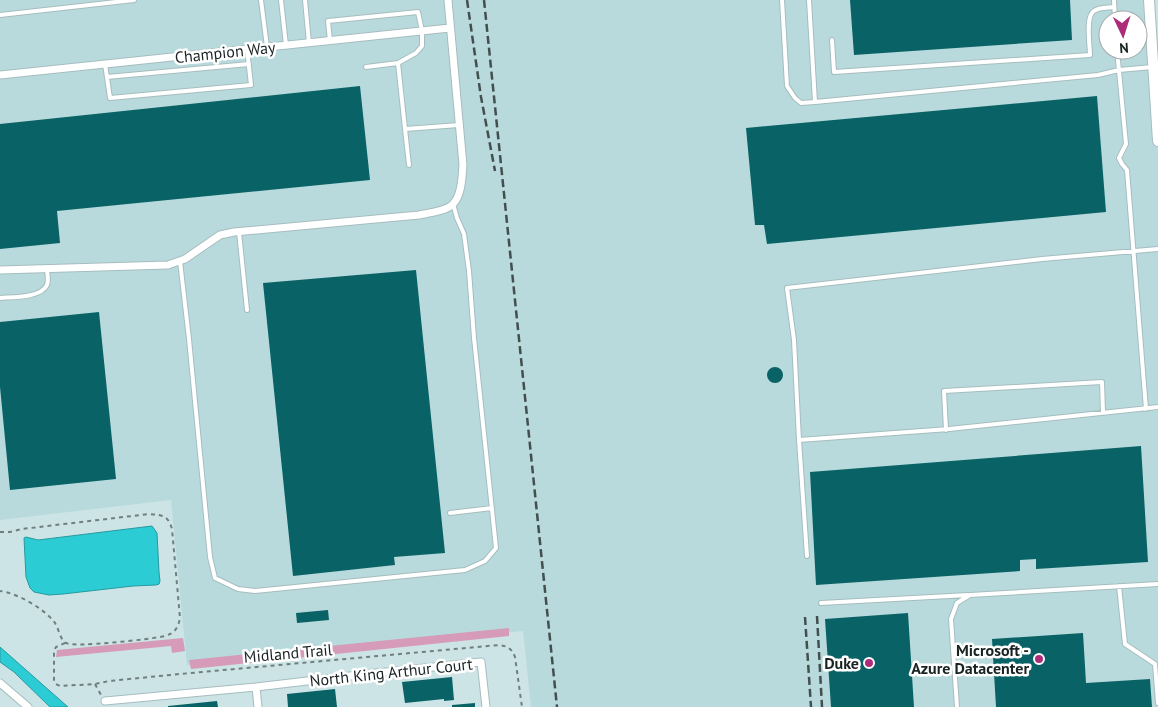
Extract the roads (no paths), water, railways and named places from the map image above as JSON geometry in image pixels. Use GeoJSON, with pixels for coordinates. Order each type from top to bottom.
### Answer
{"type":"FeatureCollection","features":[{"type":"Feature","properties":{"kind":"street"},"geometry":{"type":"LineString","coordinates":[[0,270],[168,265],[185,259],[220,235],[419,215],[441,210],[453,204],[461,186],[463,165],[448,0]]}},
{"type":"Feature","properties":{"kind":"street"},"geometry":{"type":"LineString","coordinates":[[1149,0],[1158,141]]}},
{"type":"Feature","properties":{"kind":"street","name":"Champion Way"},"geometry":{"type":"LineString","coordinates":[[0,75],[450,28]]}},
{"type":"Feature","properties":{"kind":"street","name":"North King Arthur Court"},"geometry":{"type":"LineString","coordinates":[[104,700],[256,687],[481,662],[486,707]]}},
{"type":"Feature","properties":{"kind":"street"},"geometry":{"type":"LineString","coordinates":[[0,683],[28,707]]}},
{"type":"Feature","properties":{"kind":"street"},"geometry":{"type":"LineString","coordinates":[[256,687],[258,707]]}},
{"type":"Feature","properties":{"kind":"lane"},"geometry":{"type":"LineString","coordinates":[[0,15],[134,0]]}},
{"type":"Feature","properties":{"kind":"lane"},"geometry":{"type":"LineString","coordinates":[[261,0],[267,48]]}},
{"type":"Feature","properties":{"kind":"lane"},"geometry":{"type":"LineString","coordinates":[[281,0],[286,46]]}},
{"type":"Feature","properties":{"kind":"lane"},"geometry":{"type":"LineString","coordinates":[[305,0],[309,43]]}},
{"type":"Feature","properties":{"kind":"lane"},"geometry":{"type":"LineString","coordinates":[[782,0],[787,86],[801,103],[1098,75],[1119,70],[1153,67]]}},
{"type":"Feature","properties":{"kind":"lane"},"geometry":{"type":"LineString","coordinates":[[809,0],[815,102]]}},
{"type":"Feature","properties":{"kind":"lane"},"geometry":{"type":"LineString","coordinates":[[1114,0],[1114,10]]}},
{"type":"Feature","properties":{"kind":"lane"},"geometry":{"type":"LineString","coordinates":[[832,40],[834,72],[1090,55],[1090,14],[1099,8],[1114,7]]}},
{"type":"Feature","properties":{"kind":"lane"},"geometry":{"type":"LineString","coordinates":[[330,41],[328,21],[418,12],[422,31],[422,46],[416,53],[398,63],[366,67]]}},
{"type":"Feature","properties":{"kind":"lane"},"geometry":{"type":"LineString","coordinates":[[105,64],[110,98],[251,85],[247,49]]}},
{"type":"Feature","properties":{"kind":"lane"},"geometry":{"type":"LineString","coordinates":[[1118,60],[1126,144],[1119,158],[1127,170],[1146,408]]}},
{"type":"Feature","properties":{"kind":"lane"},"geometry":{"type":"LineString","coordinates":[[398,63],[409,166]]}},
{"type":"Feature","properties":{"kind":"lane"},"geometry":{"type":"LineString","coordinates":[[107,77],[249,64]]}},
{"type":"Feature","properties":{"kind":"lane"},"geometry":{"type":"LineString","coordinates":[[405,130],[460,125]]}},
{"type":"Feature","properties":{"kind":"lane"},"geometry":{"type":"LineString","coordinates":[[180,261],[210,557],[215,578],[238,589],[255,591],[464,570],[485,561],[496,548],[469,271],[464,234],[453,204]]}},
{"type":"Feature","properties":{"kind":"lane"},"geometry":{"type":"LineString","coordinates":[[239,232],[247,310]]}},
{"type":"Feature","properties":{"kind":"lane"},"geometry":{"type":"LineString","coordinates":[[807,556],[794,340],[787,288],[1042,259],[1158,249]]}},
{"type":"Feature","properties":{"kind":"lane"},"geometry":{"type":"LineString","coordinates":[[0,298],[29,295],[42,291],[48,283],[47,268]]}},
{"type":"Feature","properties":{"kind":"lane"},"geometry":{"type":"LineString","coordinates":[[946,430],[944,391],[1102,382],[1103,413]]}},
{"type":"Feature","properties":{"kind":"lane"},"geometry":{"type":"LineString","coordinates":[[799,440],[946,430],[1158,407]]}},
{"type":"Feature","properties":{"kind":"lane"},"geometry":{"type":"LineString","coordinates":[[450,513],[492,508]]}},
{"type":"Feature","properties":{"kind":"lane"},"geometry":{"type":"LineString","coordinates":[[821,603],[1158,584]]}},
{"type":"Feature","properties":{"kind":"lane"},"geometry":{"type":"LineString","coordinates":[[1119,586],[1125,644],[1155,664],[1158,703]]}},
{"type":"Feature","properties":{"kind":"lane"},"geometry":{"type":"LineString","coordinates":[[957,707],[951,619],[957,603],[970,595]]}},
{"type":"Feature","properties":{"kind":"water"},"geometry":{"type":"Polygon","coordinates":[[[152,526],[157,533],[159,584],[49,595],[34,592],[30,588],[26,577],[24,538],[38,540],[152,526]]]}},
{"type":"Feature","properties":{"kind":"water"},"geometry":{"type":"Polygon","coordinates":[[[0,647],[68,707],[50,707],[14,672],[0,662],[0,647]]]}},
{"type":"Feature","properties":{"kind":"railway"},"geometry":{"type":"LineString","coordinates":[[467,0],[481,97],[495,171]]}},
{"type":"Feature","properties":{"kind":"railway"},"geometry":{"type":"LineString","coordinates":[[484,0],[557,707]]}},
{"type":"Feature","properties":{"kind":"railway"},"geometry":{"type":"LineString","coordinates":[[817,616],[822,707]]}},
{"type":"Feature","properties":{"kind":"railway"},"geometry":{"type":"LineString","coordinates":[[805,617],[811,707]]}},
{"type":"Feature","properties":{"kind":"place","name":"Microsoft - Azure Datacenter"},"geometry":{"type":"Point","coordinates":[1039,659]}},
{"type":"Feature","properties":{"kind":"place","name":"Duke"},"geometry":{"type":"Point","coordinates":[869,663]}}]}
